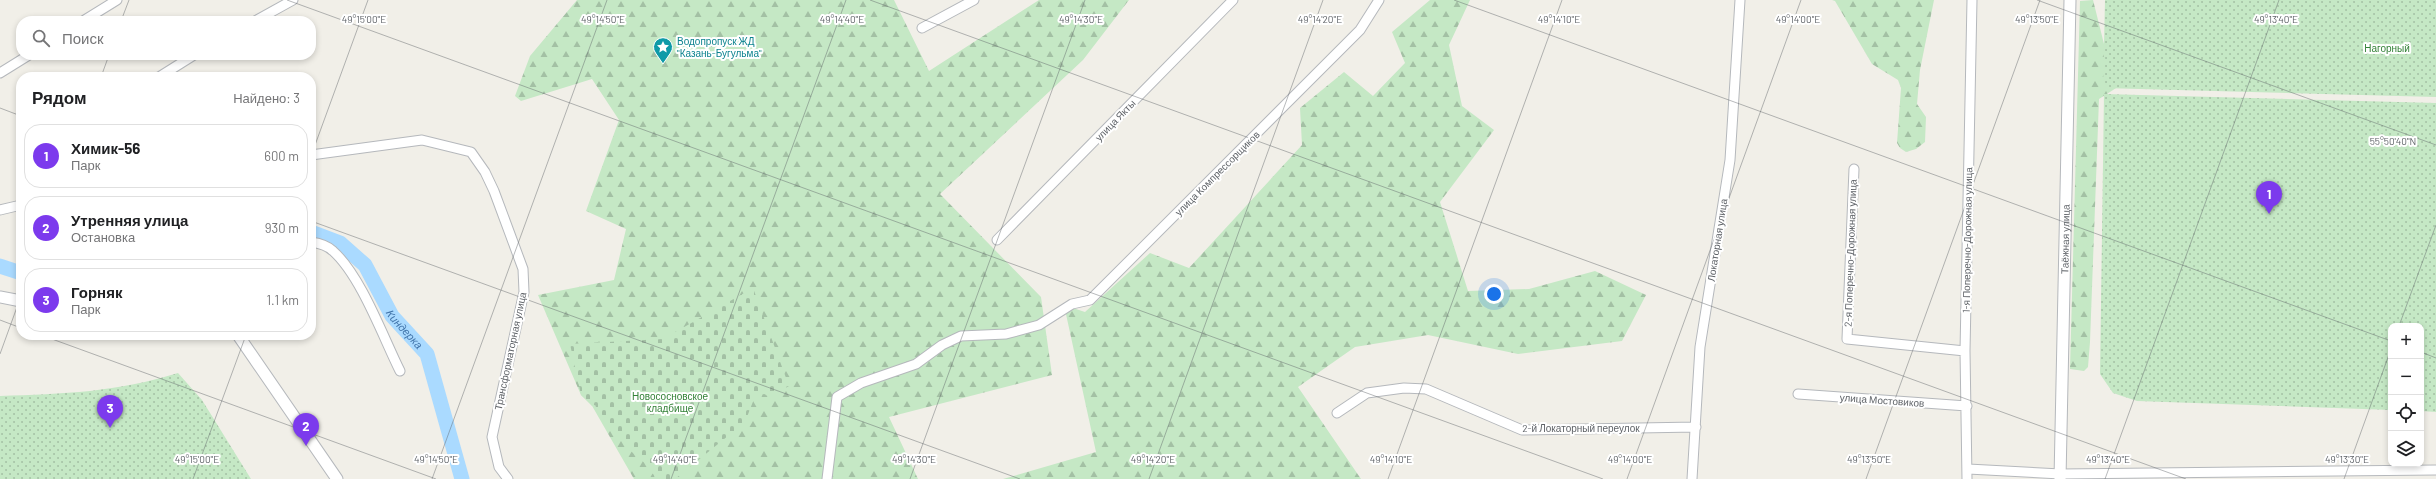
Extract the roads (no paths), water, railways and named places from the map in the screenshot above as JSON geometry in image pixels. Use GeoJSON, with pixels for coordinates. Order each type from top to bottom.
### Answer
{"type":"FeatureCollection","features":[{"type":"Feature","properties":{"kind":"street"},"geometry":{"type":"LineString","coordinates":[[91,16],[117,0]]}},
{"type":"Feature","properties":{"kind":"street"},"geometry":{"type":"LineString","coordinates":[[264,16],[293,0]]}},
{"type":"Feature","properties":{"kind":"street"},"geometry":{"type":"LineString","coordinates":[[922,28],[974,0]]}},
{"type":"Feature","properties":{"kind":"street","name":"улица Якты"},"geometry":{"type":"LineString","coordinates":[[997,240],[1233,0]]}},
{"type":"Feature","properties":{"kind":"street","name":"улица Компрессорщиков"},"geometry":{"type":"LineString","coordinates":[[827,479],[837,397],[861,383],[916,364],[942,346],[961,336],[1006,334],[1039,325],[1072,304],[1090,300],[1360,30],[1379,0]]}},
{"type":"Feature","properties":{"kind":"street","name":"Локаторная улица"},"geometry":{"type":"LineString","coordinates":[[1692,479],[1700,347],[1730,160],[1740,0]]}},
{"type":"Feature","properties":{"kind":"street","name":"1-я Поперечно-Дорожная улица"},"geometry":{"type":"LineString","coordinates":[[1967,479],[1966,351],[1972,0]]}},
{"type":"Feature","properties":{"kind":"street","name":"Таёжная улица"},"geometry":{"type":"LineString","coordinates":[[2060,476],[2070,0]]}},
{"type":"Feature","properties":{"kind":"street"},"geometry":{"type":"LineString","coordinates":[[0,73],[21,60]]}},
{"type":"Feature","properties":{"kind":"street"},"geometry":{"type":"LineString","coordinates":[[167,72],[186,60]]}},
{"type":"Feature","properties":{"kind":"street","name":"Трансформаторная улица"},"geometry":{"type":"LineString","coordinates":[[316,154],[422,140],[471,152],[485,172],[523,269],[524,292],[492,437],[499,467],[508,479]]}},
{"type":"Feature","properties":{"kind":"street","name":"2-я Поперечно-Дорожная улица"},"geometry":{"type":"LineString","coordinates":[[1854,169],[1847,339],[1966,351]]}},
{"type":"Feature","properties":{"kind":"street"},"geometry":{"type":"LineString","coordinates":[[0,210],[16,205]]}},
{"type":"Feature","properties":{"kind":"street"},"geometry":{"type":"LineString","coordinates":[[316,242],[333,250],[356,280],[400,371]]}},
{"type":"Feature","properties":{"kind":"street"},"geometry":{"type":"LineString","coordinates":[[0,297],[16,300]]}},
{"type":"Feature","properties":{"kind":"street"},"geometry":{"type":"LineString","coordinates":[[241,340],[337,479]]}},
{"type":"Feature","properties":{"kind":"street","name":"2-й Локаторный переулок"},"geometry":{"type":"LineString","coordinates":[[1337,413],[1368,393],[1404,388],[1426,389],[1522,430],[1696,427]]}},
{"type":"Feature","properties":{"kind":"street","name":"улица Мостовиков"},"geometry":{"type":"LineString","coordinates":[[1798,394],[1967,406]]}},
{"type":"Feature","properties":{"kind":"street"},"geometry":{"type":"LineString","coordinates":[[1968,469],[2060,476],[2167,476],[2436,470]]}},
{"type":"Feature","properties":{"kind":"waterway","name":"Киндерка"},"geometry":{"type":"LineString","coordinates":[[316,234],[340,243],[365,265],[392,316],[427,354],[462,479]]}},
{"type":"Feature","properties":{"kind":"waterway","name":"Киндерка"},"geometry":{"type":"LineString","coordinates":[[0,266],[16,271]]}},
{"type":"Feature","properties":{"kind":"place","name":"Водопропуск ЖД \"Казань-Бугульма\""},"geometry":{"type":"Point","coordinates":[663,64]}},
{"type":"Feature","properties":{"kind":"place","name":"Химик-56"},"geometry":{"type":"Point","coordinates":[2269,214]}},
{"type":"Feature","properties":{"kind":"place","name":"Горняк"},"geometry":{"type":"Point","coordinates":[110,428]}},
{"type":"Feature","properties":{"kind":"place","name":"Утренняя улица"},"geometry":{"type":"Point","coordinates":[306,446]}},
{"type":"Feature","properties":{"kind":"park label","name":"Нагорный"},"geometry":{"type":"Point","coordinates":[2387,48]}},
{"type":"Feature","properties":{"kind":"park label","name":"Новососновское кладбище"},"geometry":{"type":"Point","coordinates":[670,402]}}]}
